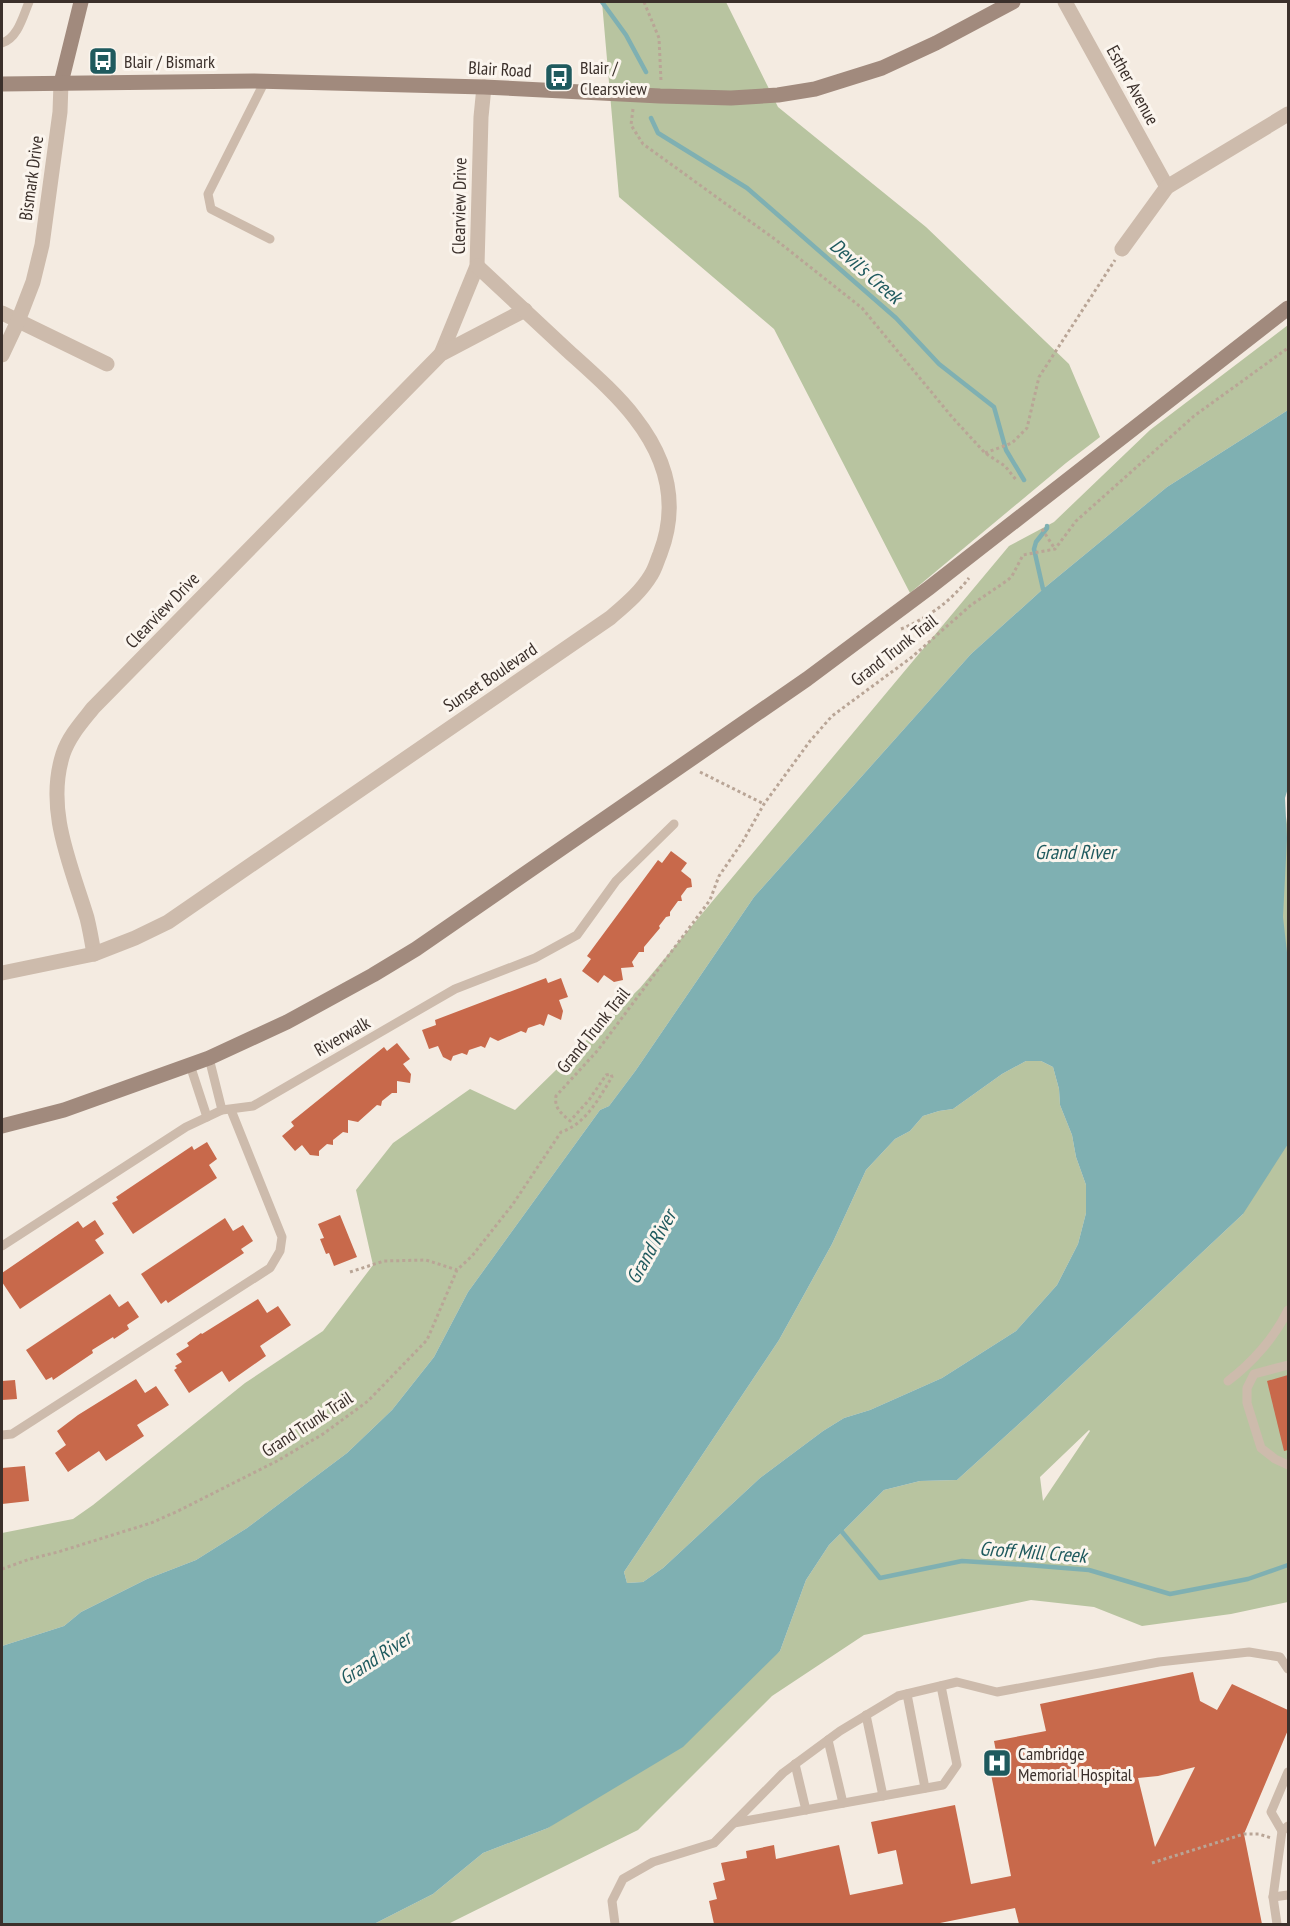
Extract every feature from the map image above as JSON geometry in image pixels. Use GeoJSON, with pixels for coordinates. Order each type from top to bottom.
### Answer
{"type":"FeatureCollection","features":[{"type":"Feature","properties":{"kind":"main road","name":"Bismark Drive"},"geometry":{"type":"LineString","coordinates":[[61,83],[81,2]]}},
{"type":"Feature","properties":{"kind":"main road","name":"Blair Road"},"geometry":{"type":"LineString","coordinates":[[2,84],[265,81],[484,87],[660,96],[778,95],[815,89],[882,68],[936,43],[1013,2]]}},
{"type":"Feature","properties":{"kind":"main road"},"geometry":{"type":"LineString","coordinates":[[2,1126],[64,1110],[209,1058],[286,1022],[416,949],[807,679],[928,588],[1288,308]]}},
{"type":"Feature","properties":{"kind":"street","name":"Esther Avenue"},"geometry":{"type":"LineString","coordinates":[[1065,2],[1167,187]]}},
{"type":"Feature","properties":{"kind":"street","name":"Bismark Drive"},"geometry":{"type":"LineString","coordinates":[[2,355],[33,282],[42,245],[60,112],[61,83]]}},
{"type":"Feature","properties":{"kind":"street","name":"Clearview Drive"},"geometry":{"type":"LineString","coordinates":[[441,354],[477,266],[481,117],[484,87]]}},
{"type":"Feature","properties":{"kind":"street"},"geometry":{"type":"LineString","coordinates":[[1122,249],[1167,187],[1288,114]]}},
{"type":"Feature","properties":{"kind":"street","name":"Sunset Boulevard"},"geometry":{"type":"LineString","coordinates":[[2,973],[94,954],[168,922],[610,618],[634,597],[651,575],[669,525],[670,502],[666,473],[651,441],[635,417],[587,368],[477,266]]}},
{"type":"Feature","properties":{"kind":"street","name":"Clearview Drive"},"geometry":{"type":"LineString","coordinates":[[94,954],[88,921],[65,850],[56,798],[58,774],[64,752],[76,729],[93,708],[441,354],[525,310]]}},
{"type":"Feature","properties":{"kind":"street"},"geometry":{"type":"LineString","coordinates":[[2,313],[107,364]]}},
{"type":"Feature","properties":{"kind":"lane"},"geometry":{"type":"LineString","coordinates":[[2,43],[15,33],[29,2]]}},
{"type":"Feature","properties":{"kind":"lane"},"geometry":{"type":"LineString","coordinates":[[265,81],[208,194],[212,209],[270,239]]}},
{"type":"Feature","properties":{"kind":"lane","name":"Riverwalk"},"geometry":{"type":"LineString","coordinates":[[2,1246],[186,1127],[227,1110],[253,1106],[455,989],[535,958],[577,934],[616,881],[674,824]]}},
{"type":"Feature","properties":{"kind":"lane"},"geometry":{"type":"LineString","coordinates":[[2,1435],[12,1434],[270,1268],[280,1251],[282,1237],[227,1110],[209,1058]]}},
{"type":"Feature","properties":{"kind":"lane"},"geometry":{"type":"LineString","coordinates":[[190,1065],[207,1117]]}},
{"type":"Feature","properties":{"kind":"lane"},"geometry":{"type":"LineString","coordinates":[[1228,1382],[1278,1331],[1288,1310]]}},
{"type":"Feature","properties":{"kind":"lane"},"geometry":{"type":"LineString","coordinates":[[1288,1365],[1254,1374],[1247,1388],[1247,1403],[1261,1448],[1275,1459],[1288,1465]]}},
{"type":"Feature","properties":{"kind":"lane"},"geometry":{"type":"LineString","coordinates":[[615,1924],[612,1901],[622,1879],[653,1862],[714,1843],[783,1773],[828,1740],[898,1696],[957,1682],[997,1692],[1159,1662],[1249,1652],[1280,1657],[1288,1669]]}},
{"type":"Feature","properties":{"kind":"lane"},"geometry":{"type":"LineString","coordinates":[[735,1823],[943,1785],[957,1765],[941,1686]]}},
{"type":"Feature","properties":{"kind":"lane"},"geometry":{"type":"LineString","coordinates":[[907,1694],[925,1788]]}},
{"type":"Feature","properties":{"kind":"lane"},"geometry":{"type":"LineString","coordinates":[[866,1715],[883,1796]]}},
{"type":"Feature","properties":{"kind":"lane"},"geometry":{"type":"LineString","coordinates":[[828,1740],[843,1803]]}},
{"type":"Feature","properties":{"kind":"lane"},"geometry":{"type":"LineString","coordinates":[[795,1764],[806,1810]]}},
{"type":"Feature","properties":{"kind":"lane"},"geometry":{"type":"LineString","coordinates":[[1277,1924],[1273,1897],[1285,1828],[1271,1812],[1288,1772]]}},
{"type":"Feature","properties":{"kind":"lane"},"geometry":{"type":"LineString","coordinates":[[1278,1860],[1288,1863]]}},
{"type":"Feature","properties":{"kind":"lane"},"geometry":{"type":"LineString","coordinates":[[1273,1897],[1288,1895]]}},
{"type":"Feature","properties":{"kind":"path"},"geometry":{"type":"LineString","coordinates":[[644,2],[659,38],[662,67],[660,96]]}},
{"type":"Feature","properties":{"kind":"path"},"geometry":{"type":"LineString","coordinates":[[635,95],[631,125],[644,144],[776,240],[862,308],[952,417],[986,453],[1005,466],[1017,481]]}},
{"type":"Feature","properties":{"kind":"path"},"geometry":{"type":"LineString","coordinates":[[986,453],[1012,443],[1027,428],[1040,377],[1122,249]]}},
{"type":"Feature","properties":{"kind":"path"},"geometry":{"type":"LineString","coordinates":[[1042,529],[1055,549],[1076,521],[1194,416],[1288,348]]}},
{"type":"Feature","properties":{"kind":"path","name":"Grand Trunk Trail"},"geometry":{"type":"LineString","coordinates":[[2,1569],[151,1523],[225,1489],[323,1434],[368,1401],[427,1340],[457,1270],[472,1256],[513,1204],[561,1131],[573,1128],[595,1105],[612,1077],[611,1074],[606,1075],[589,1100],[570,1121],[555,1104],[556,1096],[598,1050],[711,900],[719,876],[743,841],[764,804],[810,741],[832,716],[912,657],[971,605],[1008,580],[1023,555],[1055,549]]}},
{"type":"Feature","properties":{"kind":"path"},"geometry":{"type":"LineString","coordinates":[[698,771],[764,804]]}},
{"type":"Feature","properties":{"kind":"path"},"geometry":{"type":"LineString","coordinates":[[350,1272],[384,1261],[415,1260],[426,1260],[457,1270]]}},
{"type":"Feature","properties":{"kind":"path"},"geometry":{"type":"LineString","coordinates":[[1152,1863],[1244,1834],[1259,1834],[1281,1842]]}},
{"type":"Feature","properties":{"kind":"green space"},"geometry":{"type":"Polygon","coordinates":[[[602,2],[726,2],[778,107],[926,227],[1069,364],[1100,437],[910,593],[774,329],[619,197],[602,2]]]}},
{"type":"Feature","properties":{"kind":"green space"},"geometry":{"type":"Polygon","coordinates":[[[1288,325],[1288,410],[1167,487],[1043,589],[971,654],[754,897],[636,1070],[609,1106],[600,1110],[468,1292],[434,1357],[392,1410],[347,1453],[247,1528],[196,1560],[147,1579],[81,1612],[64,1626],[2,1646],[2,1533],[73,1519],[245,1383],[323,1331],[373,1265],[356,1190],[393,1143],[470,1089],[515,1110],[640,988],[1009,546],[1054,522],[1150,430],[1288,325]]]}},
{"type":"Feature","properties":{"kind":"green space"},"geometry":{"type":"Polygon","coordinates":[[[1288,809],[1288,1602],[1231,1614],[1142,1626],[1094,1607],[1031,1600],[864,1635],[772,1696],[638,1830],[448,1924],[374,1924],[433,1894],[483,1853],[548,1828],[780,1651],[806,1580],[829,1545],[884,1490],[920,1481],[957,1480],[1243,1214],[1271,939],[1288,809]],[[1090,1431],[1040,1477],[1043,1501],[1090,1431]]]}},
{"type":"Feature","properties":{"kind":"green space"},"geometry":{"type":"Polygon","coordinates":[[[1026,1061],[1041,1061],[1053,1067],[1059,1089],[1060,1105],[1072,1135],[1076,1157],[1086,1185],[1086,1213],[1078,1244],[1057,1285],[1016,1331],[942,1378],[870,1410],[844,1418],[823,1431],[760,1478],[663,1568],[643,1582],[627,1583],[624,1572],[779,1340],[832,1244],[866,1170],[895,1139],[910,1131],[923,1116],[953,1109],[1002,1074],[1026,1061]]]}},
{"type":"Feature","properties":{"kind":"water","name":"Grand River"},"geometry":{"type":"Polygon","coordinates":[[[1288,410],[1288,788],[1285,798],[1287,838],[1283,917],[1288,961],[1288,1144],[1243,1214],[957,1480],[920,1481],[884,1490],[829,1545],[806,1580],[780,1651],[683,1747],[548,1828],[483,1853],[433,1894],[374,1924],[2,1924],[2,1646],[64,1626],[81,1612],[147,1579],[196,1560],[247,1528],[347,1453],[392,1410],[434,1357],[468,1292],[600,1110],[609,1106],[636,1070],[754,897],[971,654],[1043,589],[1167,487],[1288,410]],[[1026,1061],[1002,1074],[953,1109],[923,1116],[910,1131],[895,1139],[866,1170],[832,1244],[779,1340],[624,1572],[627,1583],[643,1582],[663,1568],[760,1478],[823,1431],[844,1418],[870,1410],[942,1378],[1016,1331],[1057,1285],[1078,1244],[1086,1213],[1086,1185],[1076,1157],[1072,1135],[1060,1105],[1059,1089],[1053,1067],[1041,1061],[1026,1061]]]}},
{"type":"Feature","properties":{"kind":"building"},"geometry":{"type":"Polygon","coordinates":[[[671,851],[687,863],[681,871],[691,879],[692,887],[687,888],[681,896],[682,901],[678,901],[670,912],[670,916],[666,917],[659,926],[660,928],[644,947],[644,952],[639,952],[632,962],[634,967],[621,968],[623,980],[614,982],[604,975],[598,983],[582,971],[591,959],[587,956],[658,860],[662,863],[671,851]]]}},
{"type":"Feature","properties":{"kind":"building"},"geometry":{"type":"Polygon","coordinates":[[[546,978],[548,983],[561,978],[568,997],[559,1000],[563,1011],[561,1020],[548,1014],[544,1026],[540,1024],[528,1028],[526,1033],[521,1031],[498,1041],[490,1037],[485,1048],[481,1046],[469,1050],[467,1055],[462,1053],[453,1056],[451,1061],[443,1057],[438,1046],[429,1049],[422,1030],[436,1025],[435,1020],[546,978]]]}},
{"type":"Feature","properties":{"kind":"building"},"geometry":{"type":"Polygon","coordinates":[[[397,1043],[410,1059],[403,1064],[411,1074],[410,1083],[397,1081],[397,1093],[392,1093],[382,1101],[381,1106],[377,1105],[358,1122],[348,1120],[348,1133],[343,1132],[333,1140],[333,1145],[327,1144],[319,1151],[319,1156],[310,1155],[302,1145],[295,1151],[282,1136],[294,1126],[291,1122],[384,1047],[387,1051],[397,1043]]]}},
{"type":"Feature","properties":{"kind":"building"},"geometry":{"type":"Polygon","coordinates":[[[207,1142],[217,1159],[209,1165],[217,1178],[133,1234],[112,1203],[118,1200],[116,1197],[192,1146],[194,1150],[207,1142]]]}},
{"type":"Feature","properties":{"kind":"building"},"geometry":{"type":"Polygon","coordinates":[[[340,1215],[357,1257],[334,1266],[320,1239],[324,1238],[318,1224],[340,1215]]]}},
{"type":"Feature","properties":{"kind":"building"},"geometry":{"type":"Polygon","coordinates":[[[225,1218],[233,1231],[243,1225],[253,1241],[241,1249],[244,1253],[168,1303],[166,1300],[161,1304],[141,1274],[225,1218]]]}},
{"type":"Feature","properties":{"kind":"building"},"geometry":{"type":"Polygon","coordinates":[[[95,1220],[104,1234],[95,1240],[104,1253],[20,1309],[2,1282],[2,1273],[78,1221],[83,1228],[95,1220]]]}},
{"type":"Feature","properties":{"kind":"building"},"geometry":{"type":"Polygon","coordinates":[[[110,1294],[119,1307],[128,1301],[139,1317],[127,1325],[129,1329],[92,1350],[93,1353],[53,1380],[52,1377],[46,1380],[26,1350],[110,1294]]]}},
{"type":"Feature","properties":{"kind":"building"},"geometry":{"type":"Polygon","coordinates":[[[258,1299],[267,1313],[278,1306],[291,1325],[260,1346],[266,1356],[229,1382],[222,1371],[189,1393],[174,1370],[177,1368],[175,1366],[182,1362],[176,1354],[189,1346],[187,1343],[201,1333],[258,1299]]]}},
{"type":"Feature","properties":{"kind":"building"},"geometry":{"type":"Polygon","coordinates":[[[1288,1375],[1288,1450],[1284,1451],[1267,1381],[1288,1375]]]}},
{"type":"Feature","properties":{"kind":"building"},"geometry":{"type":"Polygon","coordinates":[[[136,1379],[145,1393],[156,1386],[169,1405],[137,1425],[144,1436],[106,1461],[99,1451],[68,1472],[55,1453],[66,1445],[57,1431],[78,1415],[136,1379]]]}},
{"type":"Feature","properties":{"kind":"building"},"geometry":{"type":"Polygon","coordinates":[[[15,1380],[17,1399],[2,1400],[2,1381],[15,1380]]]}},
{"type":"Feature","properties":{"kind":"building"},"geometry":{"type":"Polygon","coordinates":[[[25,1466],[29,1501],[2,1504],[2,1468],[25,1466]]]}},
{"type":"Feature","properties":{"kind":"building"},"geometry":{"type":"Polygon","coordinates":[[[1193,1672],[1200,1701],[1217,1710],[1232,1684],[1288,1710],[1288,1730],[1244,1834],[1262,1924],[1019,1924],[1015,1908],[935,1924],[714,1924],[709,1901],[717,1899],[713,1883],[725,1880],[721,1863],[747,1858],[746,1851],[774,1845],[776,1859],[839,1845],[850,1895],[903,1884],[896,1850],[878,1854],[871,1822],[955,1805],[971,1884],[1011,1876],[990,1769],[999,1767],[994,1741],[1046,1731],[1040,1704],[1193,1672]],[[1195,1767],[1158,1776],[1138,1778],[1155,1847],[1195,1767]]]}},
{"type":"Feature","properties":{"kind":"waterway","name":"Devil's Creek"},"geometry":{"type":"LineString","coordinates":[[602,2],[626,35],[646,72]]}},
{"type":"Feature","properties":{"kind":"waterway","name":"Devil's Creek"},"geometry":{"type":"LineString","coordinates":[[651,118],[658,133],[747,188],[896,318],[939,364],[994,407],[1006,450],[1024,480]]}},
{"type":"Feature","properties":{"kind":"waterway","name":"Devil's Creek"},"geometry":{"type":"LineString","coordinates":[[1043,589],[1034,549],[1047,526]]}},
{"type":"Feature","properties":{"kind":"waterway","name":"Groff Mill Creek"},"geometry":{"type":"LineString","coordinates":[[838,1527],[880,1578],[962,1561],[1089,1570],[1170,1594],[1248,1579],[1288,1565]]}},
{"type":"Feature","properties":{"kind":"place","name":"Blair / Bismark"},"geometry":{"type":"Point","coordinates":[103,61]}},
{"type":"Feature","properties":{"kind":"place","name":"Blair / Clearsview"},"geometry":{"type":"Point","coordinates":[559,77]}},
{"type":"Feature","properties":{"kind":"place","name":"Cambridge Memorial Hospital"},"geometry":{"type":"Point","coordinates":[997,1763]}}]}
